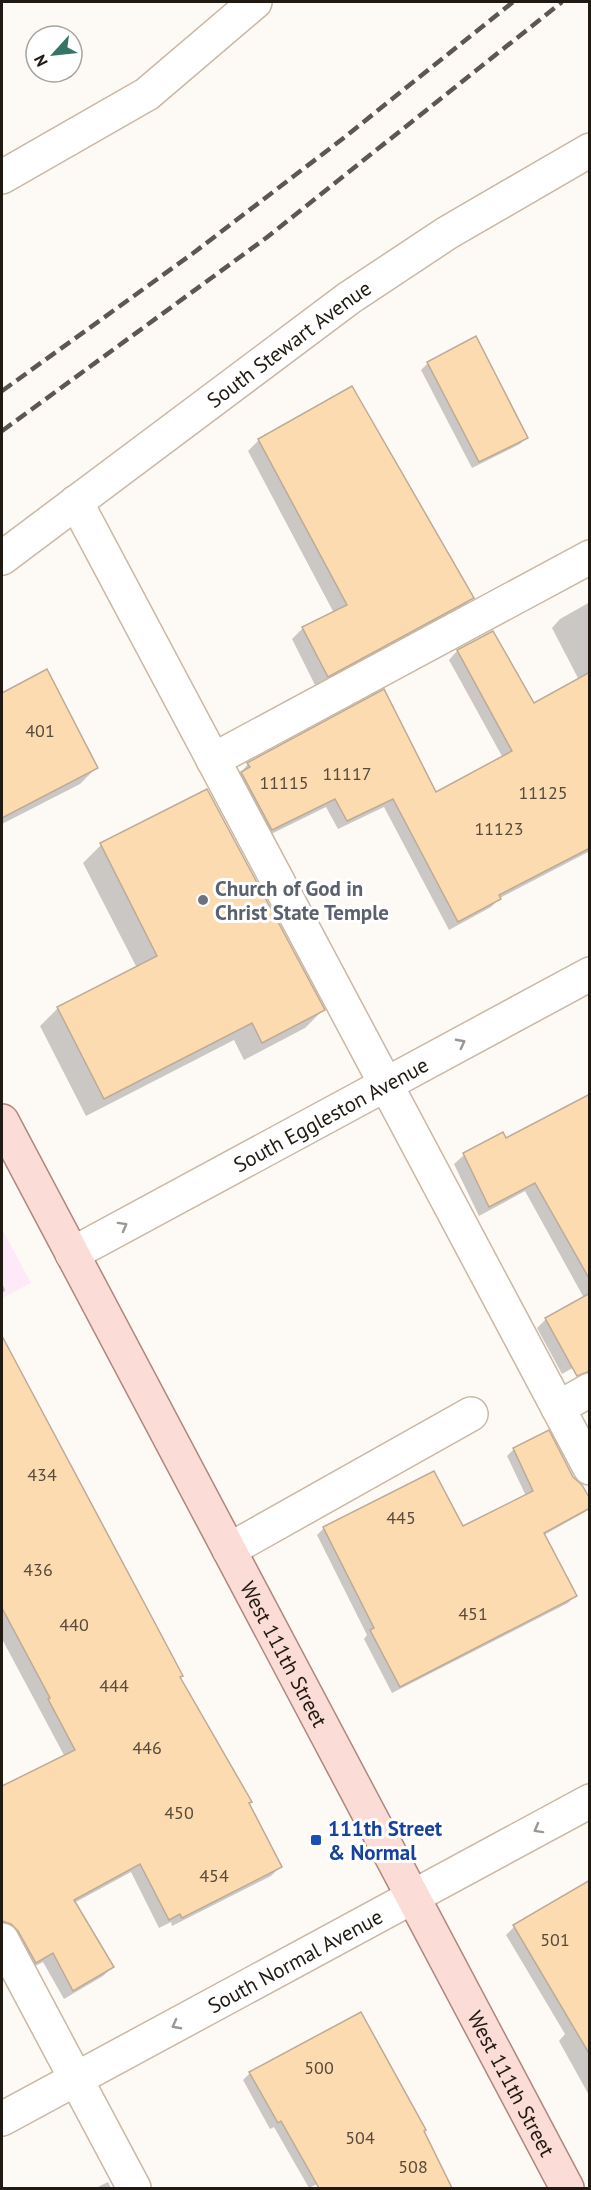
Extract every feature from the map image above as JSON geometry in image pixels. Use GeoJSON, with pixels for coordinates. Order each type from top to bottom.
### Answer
{"type":"FeatureCollection","features":[{"type":"Feature","properties":{"kind":"main road","name":"West 111th Street"},"geometry":{"type":"LineString","coordinates":[[2,1120],[567,2188]]}},
{"type":"Feature","properties":{"kind":"street"},"geometry":{"type":"LineString","coordinates":[[2,177],[147,94],[244,5]]}},
{"type":"Feature","properties":{"kind":"street","name":"South Stewart Avenue"},"geometry":{"type":"LineString","coordinates":[[2,558],[349,298],[447,233],[590,150]]}},
{"type":"Feature","properties":{"kind":"street"},"geometry":{"type":"LineString","coordinates":[[76,502],[590,1468]]}},
{"type":"Feature","properties":{"kind":"street"},"geometry":{"type":"LineString","coordinates":[[213,760],[590,556]]}},
{"type":"Feature","properties":{"kind":"street","name":"South Eggleston Avenue"},"geometry":{"type":"LineString","coordinates":[[72,1254],[590,974]]}},
{"type":"Feature","properties":{"kind":"street"},"geometry":{"type":"LineString","coordinates":[[558,1408],[590,1390]]}},
{"type":"Feature","properties":{"kind":"street"},"geometry":{"type":"LineString","coordinates":[[229,1550],[471,1414]]}},
{"type":"Feature","properties":{"kind":"street","name":"South Normal Avenue"},"geometry":{"type":"LineString","coordinates":[[2,2119],[590,1802]]}},
{"type":"Feature","properties":{"kind":"street"},"geometry":{"type":"LineString","coordinates":[[2,1940],[134,2188]]}},
{"type":"Feature","properties":{"kind":"shaded area"},"geometry":{"type":"Polygon","coordinates":[[[2,1229],[31,1283],[2,1298],[2,1229]]]}},
{"type":"Feature","properties":{"kind":"building"},"geometry":{"type":"Polygon","coordinates":[[[476,336],[528,438],[479,462],[427,362],[476,336]]]}},
{"type":"Feature","properties":{"kind":"building"},"geometry":{"type":"Polygon","coordinates":[[[352,386],[474,598],[328,677],[302,627],[347,605],[258,439],[352,386]]]}},
{"type":"Feature","properties":{"kind":"building"},"geometry":{"type":"Polygon","coordinates":[[[493,631],[534,703],[590,672],[590,848],[499,895],[501,899],[458,922],[393,799],[347,821],[335,799],[272,830],[241,772],[250,767],[247,763],[384,689],[436,792],[512,751],[457,650],[493,631]]]}},
{"type":"Feature","properties":{"kind":"building"},"geometry":{"type":"Polygon","coordinates":[[[47,669],[98,768],[2,818],[2,693],[47,669]]]}},
{"type":"Feature","properties":{"kind":"building","name":"Church of God in Christ State Temple"},"geometry":{"type":"Polygon","coordinates":[[[207,789],[325,1010],[262,1043],[252,1023],[104,1099],[57,1007],[157,956],[100,843],[207,789]]]}},
{"type":"Feature","properties":{"kind":"building"},"geometry":{"type":"Polygon","coordinates":[[[590,1094],[590,1280],[535,1183],[489,1207],[463,1153],[503,1132],[506,1138],[590,1094]]]}},
{"type":"Feature","properties":{"kind":"building"},"geometry":{"type":"Polygon","coordinates":[[[590,1293],[590,1371],[577,1376],[545,1318],[590,1293]]]}},
{"type":"Feature","properties":{"kind":"building"},"geometry":{"type":"Polygon","coordinates":[[[2,1336],[183,1676],[180,1677],[252,1802],[249,1803],[282,1867],[182,1918],[180,1914],[169,1920],[140,1864],[74,1900],[114,1967],[73,1991],[53,1953],[36,1963],[18,1931],[11,1924],[2,1921],[2,1786],[75,1750],[2,1608],[2,1336]]]}},
{"type":"Feature","properties":{"kind":"building"},"geometry":{"type":"Polygon","coordinates":[[[549,1430],[573,1477],[582,1485],[590,1499],[590,1508],[544,1533],[577,1596],[400,1687],[370,1630],[374,1628],[323,1527],[434,1471],[463,1526],[533,1491],[513,1448],[549,1430]]]}},
{"type":"Feature","properties":{"kind":"building"},"geometry":{"type":"Polygon","coordinates":[[[590,1880],[590,2055],[513,1925],[590,1880]]]}},
{"type":"Feature","properties":{"kind":"building"},"geometry":{"type":"Polygon","coordinates":[[[361,2012],[426,2130],[424,2131],[452,2188],[319,2188],[281,2121],[278,2123],[249,2072],[361,2012]]]}},
{"type":"Feature","properties":{"kind":"railway"},"geometry":{"type":"LineString","coordinates":[[2,391],[192,254],[341,140],[513,2]]}},
{"type":"Feature","properties":{"kind":"railway"},"geometry":{"type":"LineString","coordinates":[[2,431],[266,238],[562,2]]}},
{"type":"Feature","properties":{"kind":"place","name":"Church of God in Christ State Temple"},"geometry":{"type":"Point","coordinates":[203,900]}},
{"type":"Feature","properties":{"kind":"place","name":"111th Street & Normal"},"geometry":{"type":"Point","coordinates":[316,1840]}}]}
